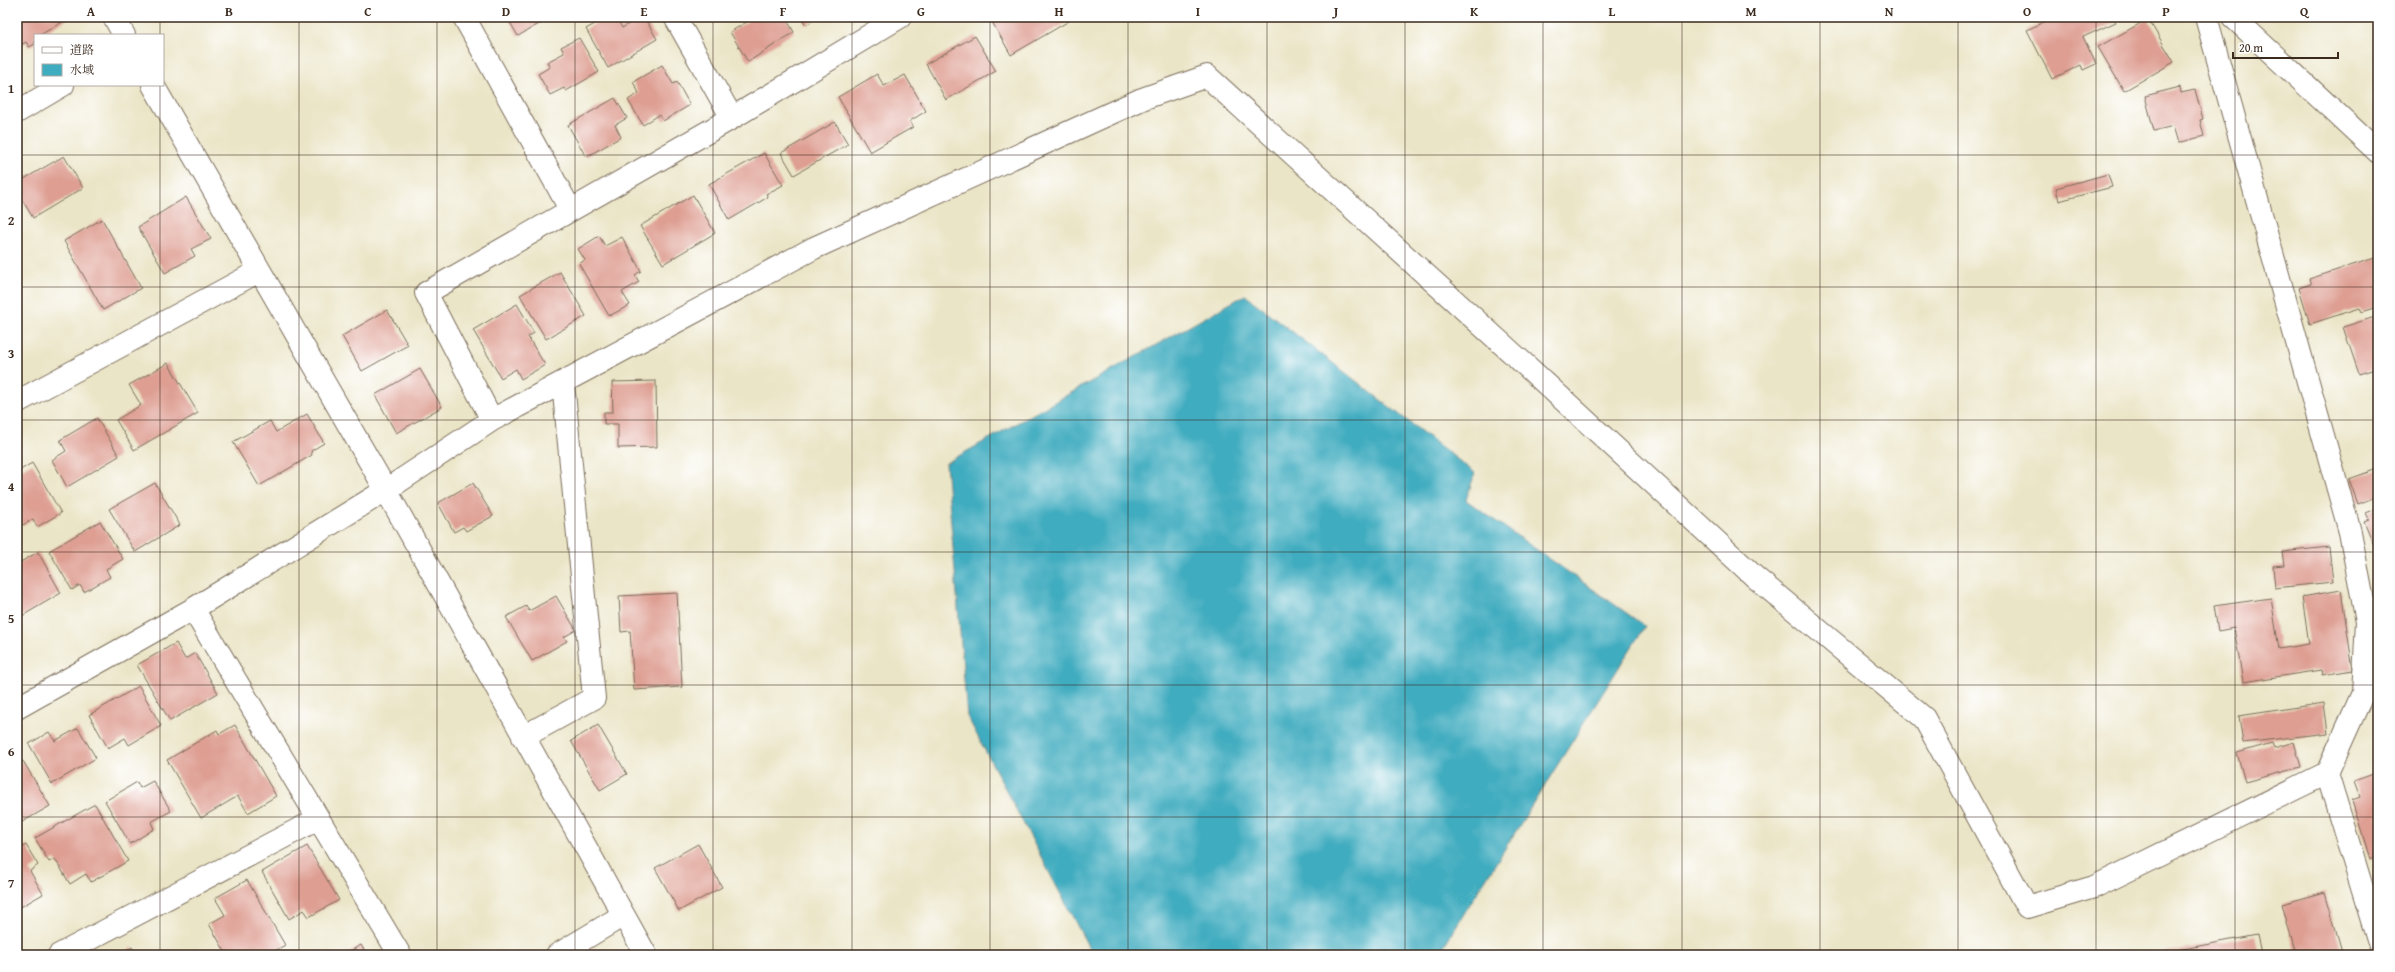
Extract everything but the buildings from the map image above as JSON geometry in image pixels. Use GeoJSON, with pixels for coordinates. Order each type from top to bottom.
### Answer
{"type":"FeatureCollection","features":[{"type":"Feature","properties":{"kind":"street"},"geometry":{"type":"LineString","coordinates":[[114,17],[123,34]]}},
{"type":"Feature","properties":{"kind":"street"},"geometry":{"type":"LineString","coordinates":[[464,17],[570,209]]}},
{"type":"Feature","properties":{"kind":"street"},"geometry":{"type":"LineString","coordinates":[[675,17],[732,118]]}},
{"type":"Feature","properties":{"kind":"street"},"geometry":{"type":"LineString","coordinates":[[492,420],[426,293],[570,209],[732,118],[900,17]]}},
{"type":"Feature","properties":{"kind":"street"},"geometry":{"type":"LineString","coordinates":[[17,708],[193,609],[386,490],[492,420],[563,384],[814,248],[1142,99],[1207,76],[1537,376],[1756,578],[1924,718],[2027,907],[2094,887],[2327,774],[2363,694],[2367,622],[2350,532],[2206,17]]}},
{"type":"Feature","properties":{"kind":"street"},"geometry":{"type":"LineString","coordinates":[[2233,17],[2378,152]]}},
{"type":"Feature","properties":{"kind":"street"},"geometry":{"type":"LineString","coordinates":[[17,112],[60,86]]}},
{"type":"Feature","properties":{"kind":"street"},"geometry":{"type":"LineString","coordinates":[[154,86],[386,490],[622,916],[646,955]]}},
{"type":"Feature","properties":{"kind":"street"},"geometry":{"type":"LineString","coordinates":[[17,402],[259,271]]}},
{"type":"Feature","properties":{"kind":"street"},"geometry":{"type":"LineString","coordinates":[[523,737],[594,698],[563,384]]}},
{"type":"Feature","properties":{"kind":"street"},"geometry":{"type":"LineString","coordinates":[[193,609],[400,955]]}},
{"type":"Feature","properties":{"kind":"street"},"geometry":{"type":"LineString","coordinates":[[2327,774],[2378,940]]}},
{"type":"Feature","properties":{"kind":"street"},"geometry":{"type":"LineString","coordinates":[[59,955],[318,819]]}},
{"type":"Feature","properties":{"kind":"street"},"geometry":{"type":"LineString","coordinates":[[556,955],[622,916]]}},
{"type":"Feature","properties":{"kind":"water"},"geometry":{"type":"Polygon","coordinates":[[[1245,295],[1475,473],[1466,500],[1645,626],[1438,955],[1108,955],[1090,950],[967,716],[946,463],[1245,295]]]}}]}
